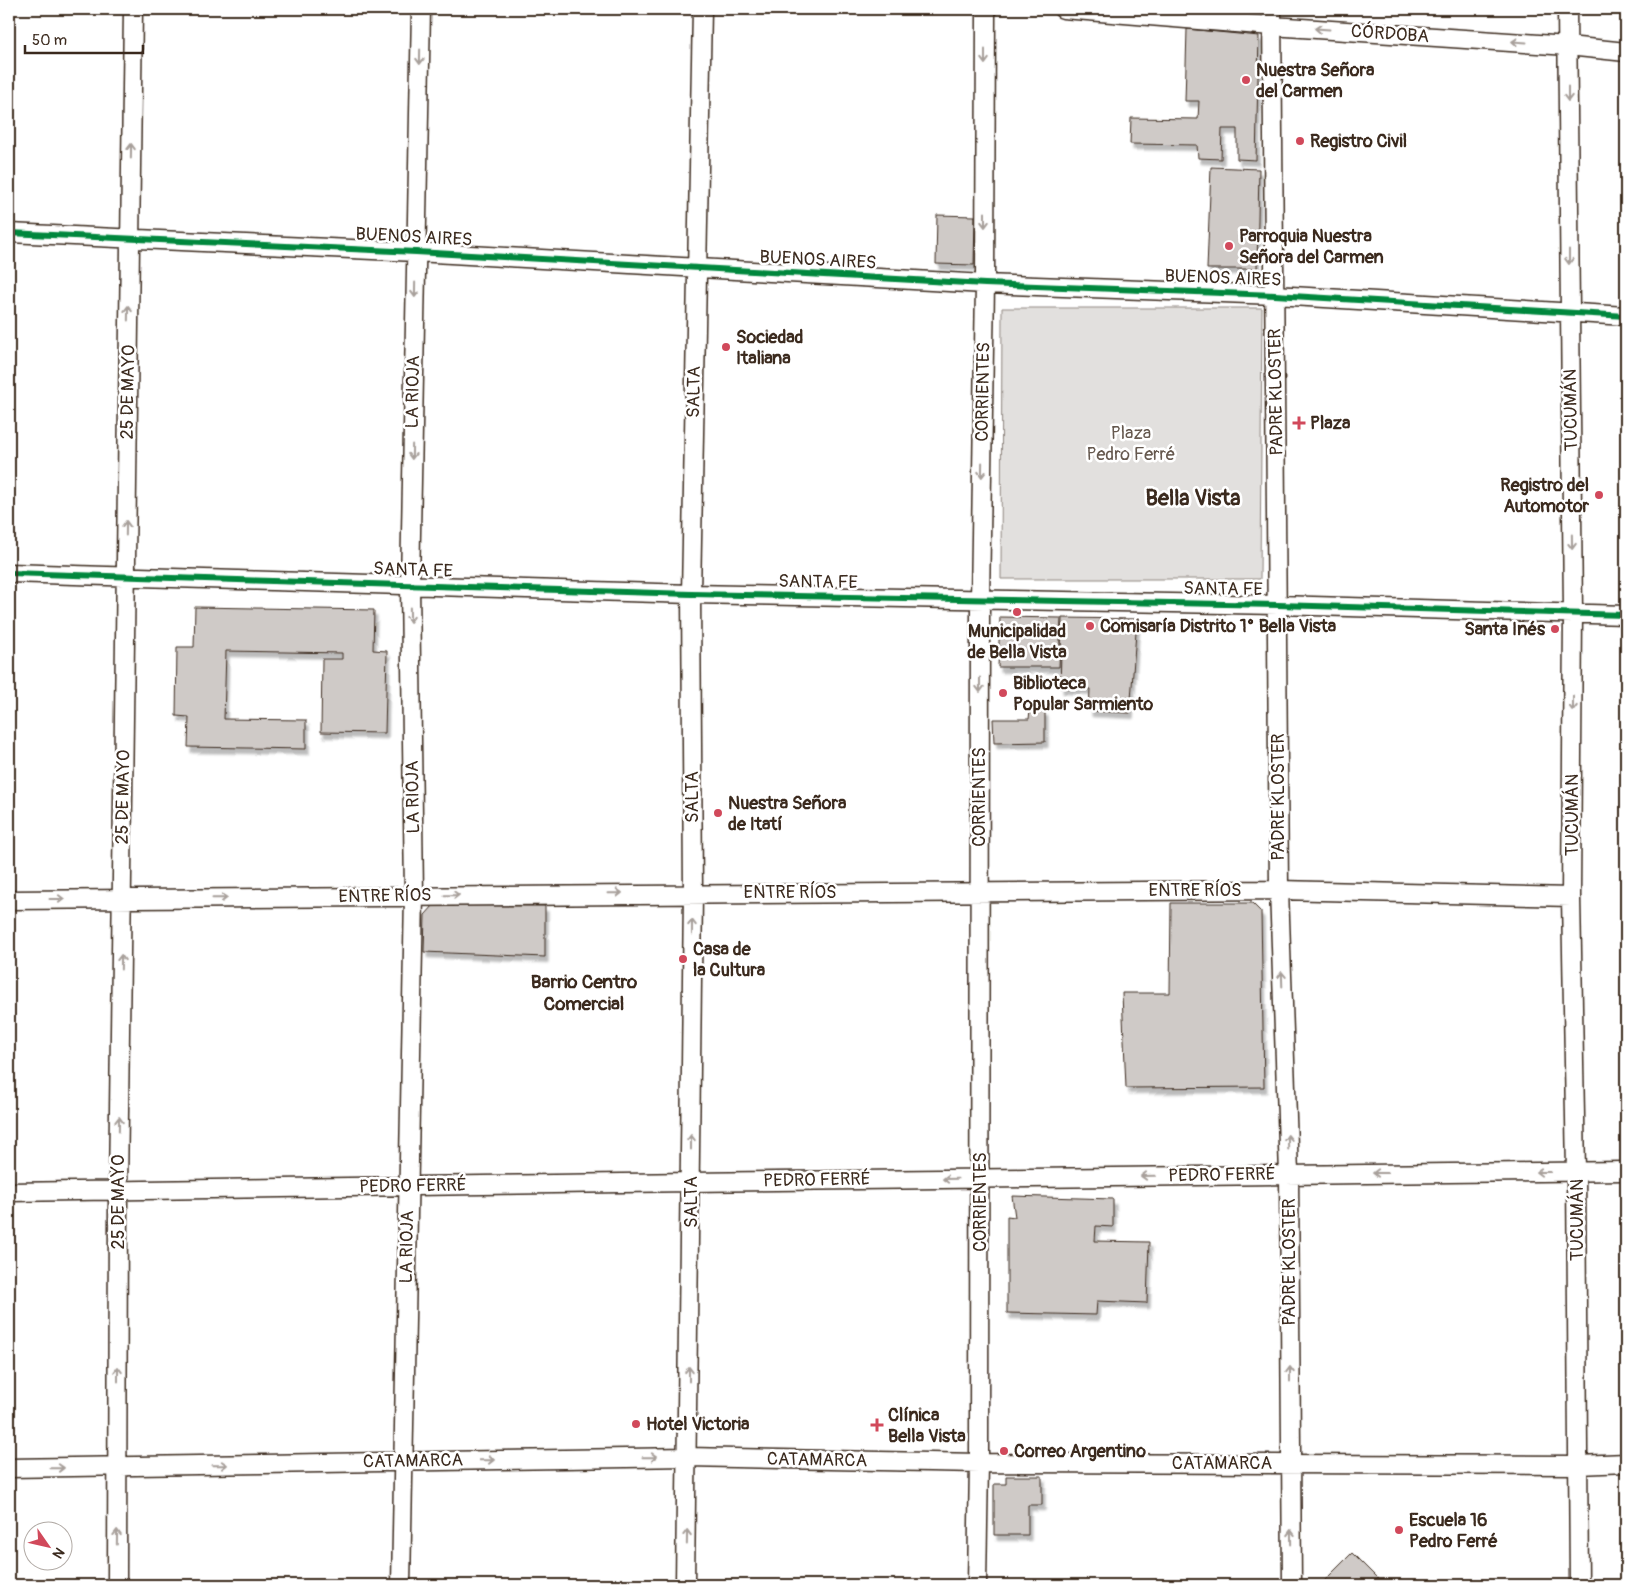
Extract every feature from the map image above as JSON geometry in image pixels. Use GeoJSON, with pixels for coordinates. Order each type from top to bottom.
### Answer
{"type":"FeatureCollection","features":[{"type":"Feature","properties":{"kind":"street","name":"25 DE MAYO"},"geometry":{"type":"LineString","coordinates":[[117,1585],[118,1190],[129,239],[134,9]]}},
{"type":"Feature","properties":{"kind":"street","name":"LA RIOJA"},"geometry":{"type":"LineString","coordinates":[[401,1585],[414,896],[410,585],[421,9]]}},
{"type":"Feature","properties":{"kind":"street","name":"SALTA"},"geometry":{"type":"LineString","coordinates":[[685,1585],[688,1457],[693,893],[691,594],[702,9]]}},
{"type":"Feature","properties":{"kind":"street","name":"CORRIENTES"},"geometry":{"type":"LineString","coordinates":[[977,1585],[980,1179],[980,600],[985,284],[986,9]]}},
{"type":"Feature","properties":{"kind":"street","name":"CÓRDOBA"},"geometry":{"type":"LineString","coordinates":[[1063,9],[1272,17],[1626,52]]}},
{"type":"Feature","properties":{"kind":"street","name":"TUCUMÁN"},"geometry":{"type":"LineString","coordinates":[[1567,9],[1573,613],[1571,897],[1576,1172],[1579,1585]]}},
{"type":"Feature","properties":{"kind":"street","name":"PADRE KLOSTER"},"geometry":{"type":"LineString","coordinates":[[1272,17],[1279,890],[1289,1174],[1292,1585]]}},
{"type":"Feature","properties":{"kind":"street","name":"BUENOS AIRES"},"geometry":{"type":"LineString","coordinates":[[9,233],[416,252],[985,284],[1275,295],[1626,316]]}},
{"type":"Feature","properties":{"kind":"street","name":"SANTA FE"},"geometry":{"type":"LineString","coordinates":[[9,573],[691,594],[1278,605],[1626,615]]}},
{"type":"Feature","properties":{"kind":"street","name":"ENTRE RÍOS"},"geometry":{"type":"LineString","coordinates":[[9,900],[693,893],[1279,890],[1571,897]]}},
{"type":"Feature","properties":{"kind":"street","name":"PEDRO FERRÉ"},"geometry":{"type":"LineString","coordinates":[[9,1192],[1626,1171]]}},
{"type":"Feature","properties":{"kind":"street","name":"CATAMARCA"},"geometry":{"type":"LineString","coordinates":[[9,1468],[688,1457],[979,1463],[1579,1465],[1626,1463]]}},
{"type":"Feature","properties":{"kind":"green space","name":"Plaza Pedro Ferré"},"geometry":{"type":"Polygon","coordinates":[[[1002,308],[1262,308],[1260,579],[1001,579],[1002,308]]]}},
{"type":"Feature","properties":{"kind":"building"},"geometry":{"type":"Polygon","coordinates":[[[1187,29],[1259,36],[1256,160],[1237,159],[1237,129],[1222,129],[1221,159],[1198,158],[1197,145],[1130,144],[1131,118],[1198,119],[1199,101],[1185,101],[1187,29]]]}},
{"type":"Feature","properties":{"kind":"building"},"geometry":{"type":"Polygon","coordinates":[[[1211,167],[1259,169],[1257,269],[1207,269],[1211,167]]]}},
{"type":"Feature","properties":{"kind":"building"},"geometry":{"type":"Polygon","coordinates":[[[937,215],[975,216],[974,265],[936,264],[937,215]]]}},
{"type":"Feature","properties":{"kind":"building"},"geometry":{"type":"Polygon","coordinates":[[[195,607],[374,610],[373,650],[387,651],[385,733],[321,732],[322,659],[342,659],[342,653],[226,651],[224,719],[306,720],[306,749],[188,747],[189,717],[176,716],[177,647],[194,647],[195,607]]]}},
{"type":"Feature","properties":{"kind":"building"},"geometry":{"type":"Polygon","coordinates":[[[1000,617],[1061,618],[1059,667],[998,667],[1000,617]]]}},
{"type":"Feature","properties":{"kind":"building"},"geometry":{"type":"Polygon","coordinates":[[[1062,618],[1137,619],[1130,713],[1089,711],[1090,689],[1060,688],[1062,618]]]}},
{"type":"Feature","properties":{"kind":"building","name":"Biblioteca Popular Sarmiento"},"geometry":{"type":"Polygon","coordinates":[[[1030,710],[1045,711],[1045,742],[994,743],[993,719],[1029,719],[1030,710]]]}},
{"type":"Feature","properties":{"kind":"building"},"geometry":{"type":"Polygon","coordinates":[[[1171,903],[1252,903],[1261,912],[1264,1087],[1126,1088],[1122,993],[1170,993],[1171,903]]]}},
{"type":"Feature","properties":{"kind":"building"},"geometry":{"type":"Polygon","coordinates":[[[434,905],[545,906],[545,957],[424,952],[425,915],[434,905]]]}},
{"type":"Feature","properties":{"kind":"building"},"geometry":{"type":"Polygon","coordinates":[[[1012,1196],[1113,1199],[1113,1227],[1096,1226],[1095,1241],[1149,1242],[1147,1303],[1097,1301],[1096,1315],[1007,1313],[1007,1216],[1015,1217],[1012,1196]]]}},
{"type":"Feature","properties":{"kind":"building","name":"Correo Argentino"},"geometry":{"type":"Polygon","coordinates":[[[1006,1476],[1042,1476],[1042,1505],[1028,1505],[1028,1535],[994,1535],[994,1484],[1006,1484],[1006,1476]]]}},
{"type":"Feature","properties":{"kind":"building"},"geometry":{"type":"Polygon","coordinates":[[[1352,1553],[1384,1585],[1320,1585],[1352,1553]]]}},
{"type":"Feature","properties":{"kind":"cycle path"},"geometry":{"type":"LineString","coordinates":[[9,233],[416,252],[985,284],[1275,295],[1626,316]]}},
{"type":"Feature","properties":{"kind":"cycle path"},"geometry":{"type":"LineString","coordinates":[[9,573],[691,594],[1278,605],[1626,615]]}},
{"type":"Feature","properties":{"kind":"place","name":"Nuestra Señora del Carmen"},"geometry":{"type":"Point","coordinates":[1246,80]}},
{"type":"Feature","properties":{"kind":"place","name":"Registro Civil"},"geometry":{"type":"Point","coordinates":[1300,141]}},
{"type":"Feature","properties":{"kind":"place","name":"Parroquia Nuestra Señora del Carmen"},"geometry":{"type":"Point","coordinates":[1229,246]}},
{"type":"Feature","properties":{"kind":"place","name":"Sociedad Italiana"},"geometry":{"type":"Point","coordinates":[726,347]}},
{"type":"Feature","properties":{"kind":"place","name":"Plaza"},"geometry":{"type":"Point","coordinates":[1299,423]}},
{"type":"Feature","properties":{"kind":"place","name":"Registro del Automotor"},"geometry":{"type":"Point","coordinates":[1599,495]}},
{"type":"Feature","properties":{"kind":"place","name":"Municipalidad de Bella Vista"},"geometry":{"type":"Point","coordinates":[1017,612]}},
{"type":"Feature","properties":{"kind":"place","name":"Comisaría Distrito 1° Bella Vista"},"geometry":{"type":"Point","coordinates":[1090,626]}},
{"type":"Feature","properties":{"kind":"place","name":"Santa Inés"},"geometry":{"type":"Point","coordinates":[1555,629]}},
{"type":"Feature","properties":{"kind":"place","name":"Biblioteca Popular Sarmiento"},"geometry":{"type":"Point","coordinates":[1003,693]}},
{"type":"Feature","properties":{"kind":"place","name":"Nuestra Señora de Itatí"},"geometry":{"type":"Point","coordinates":[718,813]}},
{"type":"Feature","properties":{"kind":"place","name":"Casa de la Cultura"},"geometry":{"type":"Point","coordinates":[683,959]}},
{"type":"Feature","properties":{"kind":"place","name":"Hotel Victoria"},"geometry":{"type":"Point","coordinates":[636,1424]}},
{"type":"Feature","properties":{"kind":"place","name":"Clínica Bella Vista"},"geometry":{"type":"Point","coordinates":[877,1425]}},
{"type":"Feature","properties":{"kind":"place","name":"Correo Argentino"},"geometry":{"type":"Point","coordinates":[1004,1451]}},
{"type":"Feature","properties":{"kind":"place","name":"Escuela 16 Pedro Ferré"},"geometry":{"type":"Point","coordinates":[1399,1530]}},
{"type":"Feature","properties":{"kind":"district","name":"Bella Vista"},"geometry":{"type":"Point","coordinates":[1193,498]}},
{"type":"Feature","properties":{"kind":"district","name":"Barrio Centro Comercial"},"geometry":{"type":"Point","coordinates":[584,993]}}]}
